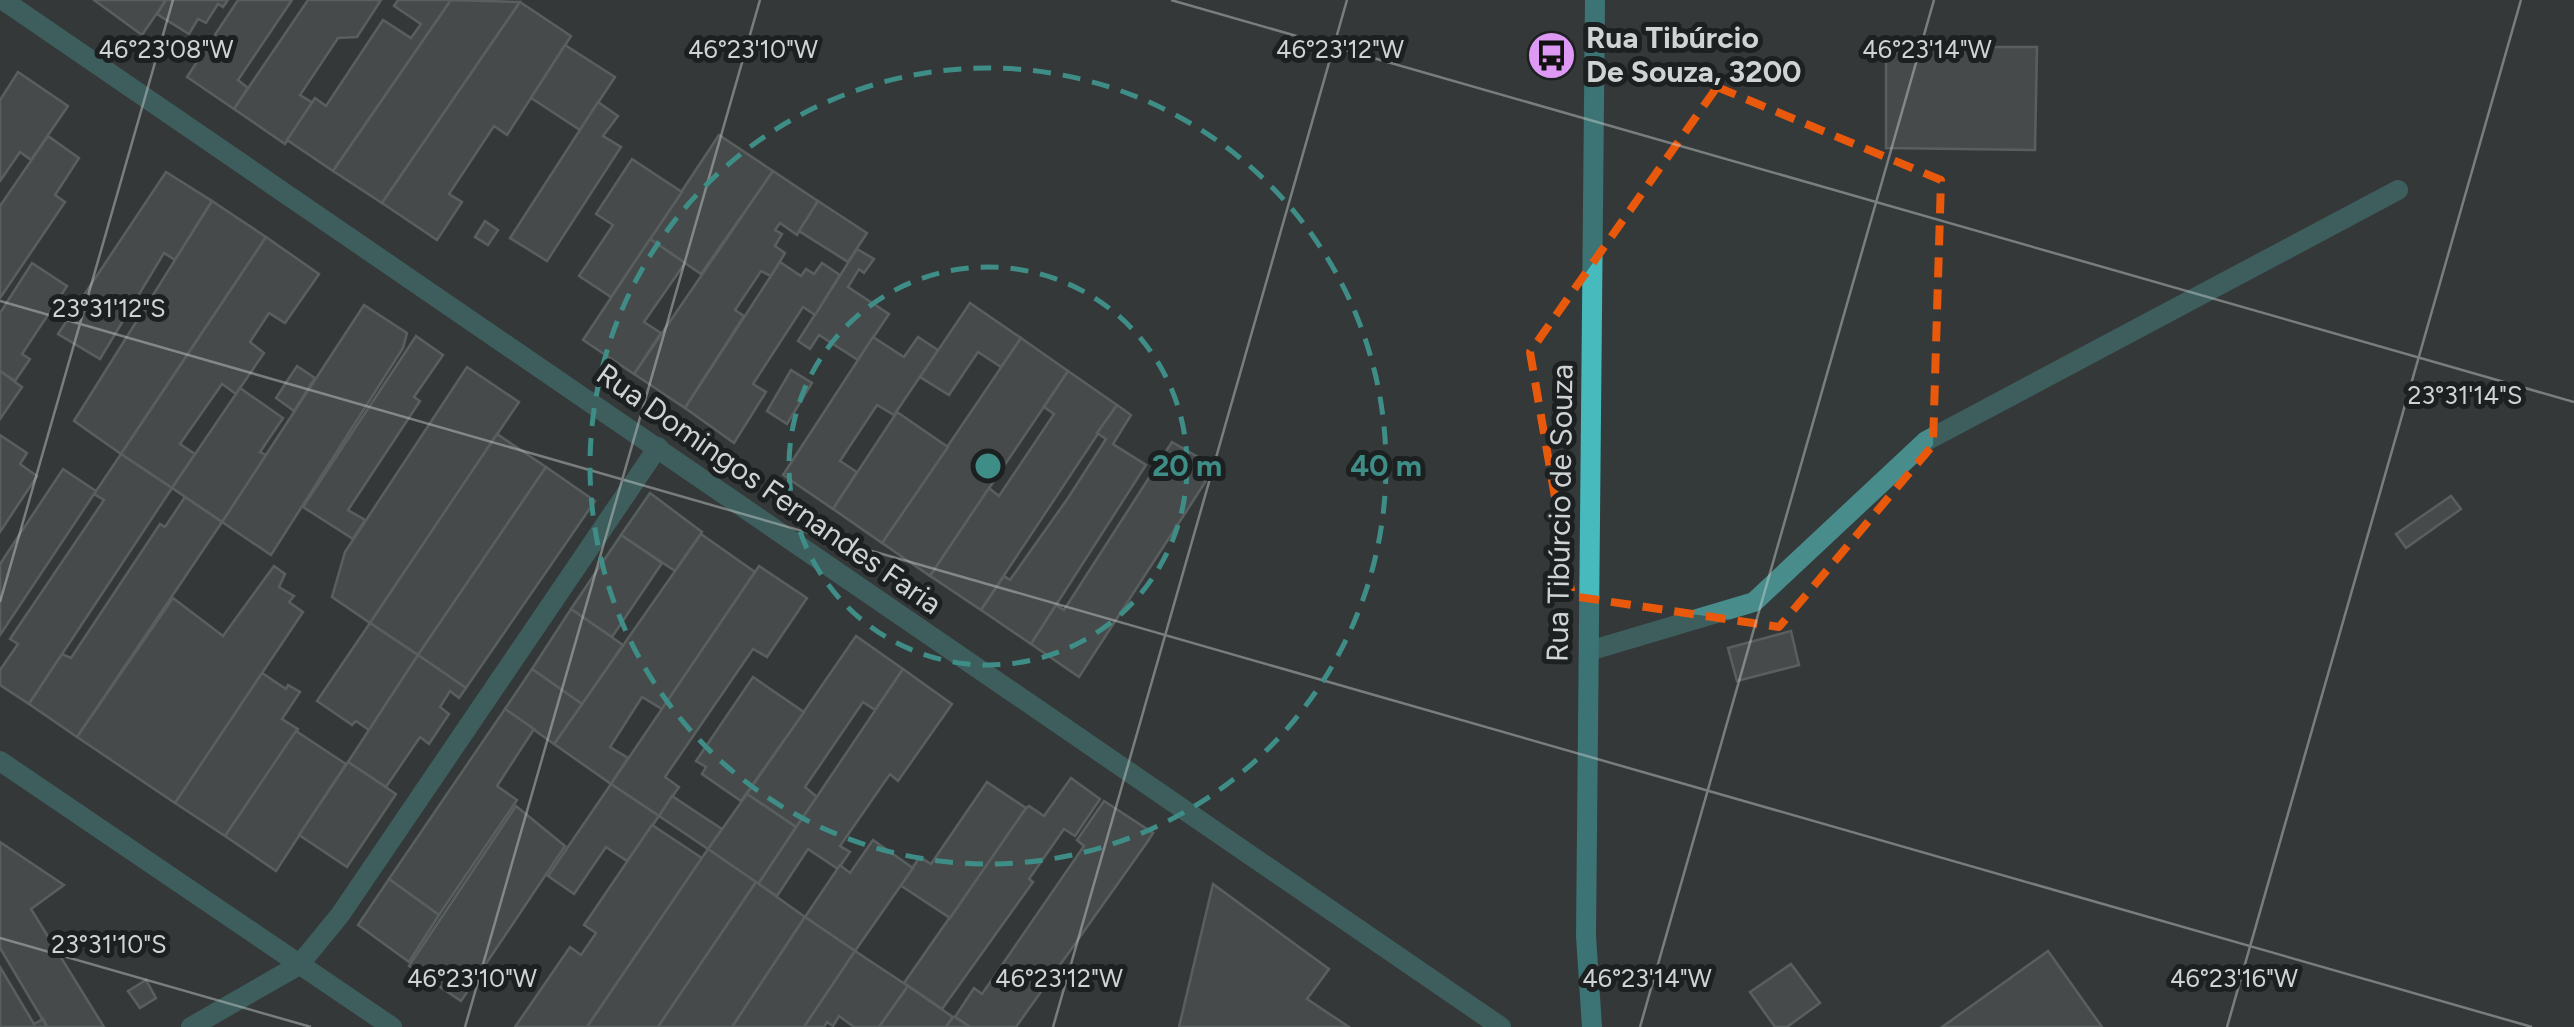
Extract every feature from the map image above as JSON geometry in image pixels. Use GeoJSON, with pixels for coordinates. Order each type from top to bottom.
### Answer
{"type":"FeatureCollection","features":[{"type":"Feature","properties":{"kind":"main road","name":"Rua Tibúrcio de Souza"},"geometry":{"type":"LineString","coordinates":[[1592,1027],[1586,936],[1596,0]]}},
{"type":"Feature","properties":{"kind":"street","name":"Rua Domingos Fernandes Faria"},"geometry":{"type":"LineString","coordinates":[[4,0],[1501,1027]]}},
{"type":"Feature","properties":{"kind":"street"},"geometry":{"type":"LineString","coordinates":[[1589,651],[1754,602],[1926,441],[2398,190]]}},
{"type":"Feature","properties":{"kind":"street"},"geometry":{"type":"LineString","coordinates":[[191,1027],[299,964],[340,916],[658,447]]}},
{"type":"Feature","properties":{"kind":"street"},"geometry":{"type":"LineString","coordinates":[[0,761],[392,1027]]}},
{"type":"Feature","properties":{"kind":"highlighted area"},"geometry":{"type":"Polygon","coordinates":[[[1717,87],[1941,180],[1933,445],[1779,627],[1572,596],[1530,352],[1717,87]]]}},
{"type":"Feature","properties":{"kind":"building"},"geometry":{"type":"Polygon","coordinates":[[[94,0],[166,0],[142,35],[94,0]]]}},
{"type":"Feature","properties":{"kind":"building"},"geometry":{"type":"Polygon","coordinates":[[[166,0],[228,0],[223,7],[218,4],[206,23],[198,19],[189,34],[157,14],[166,0]]]}},
{"type":"Feature","properties":{"kind":"building"},"geometry":{"type":"Polygon","coordinates":[[[238,0],[292,0],[238,80],[248,88],[234,109],[187,77],[238,0]]]}},
{"type":"Feature","properties":{"kind":"building"},"geometry":{"type":"Polygon","coordinates":[[[308,0],[381,0],[357,37],[338,38],[300,95],[313,103],[285,144],[234,109],[308,0]]]}},
{"type":"Feature","properties":{"kind":"building"},"geometry":{"type":"Polygon","coordinates":[[[398,0],[451,0],[333,171],[287,140],[315,98],[326,106],[383,20],[411,38],[421,24],[394,6],[398,0]]]}},
{"type":"Feature","properties":{"kind":"building"},"geometry":{"type":"Polygon","coordinates":[[[451,0],[520,2],[382,203],[333,171],[451,0]]]}},
{"type":"Feature","properties":{"kind":"building"},"geometry":{"type":"Polygon","coordinates":[[[520,2],[571,36],[507,135],[494,126],[449,194],[462,202],[437,240],[382,203],[520,2]]]}},
{"type":"Feature","properties":{"kind":"building"},"geometry":{"type":"Polygon","coordinates":[[[565,45],[615,77],[580,130],[531,98],[565,45]]]}},
{"type":"Feature","properties":{"kind":"building"},"geometry":{"type":"Polygon","coordinates":[[[1886,47],[2037,47],[2035,150],[1886,148],[1886,47]]]}},
{"type":"Feature","properties":{"kind":"building"},"geometry":{"type":"Polygon","coordinates":[[[18,72],[68,106],[31,160],[20,152],[0,181],[0,100],[18,72]]]}},
{"type":"Feature","properties":{"kind":"building"},"geometry":{"type":"Polygon","coordinates":[[[598,102],[618,116],[603,136],[621,147],[547,261],[510,238],[598,102]]]}},
{"type":"Feature","properties":{"kind":"building"},"geometry":{"type":"Polygon","coordinates":[[[719,135],[773,171],[701,274],[650,239],[719,135]]]}},
{"type":"Feature","properties":{"kind":"building"},"geometry":{"type":"Polygon","coordinates":[[[48,136],[79,158],[55,195],[65,202],[0,298],[0,206],[48,136]]]}},
{"type":"Feature","properties":{"kind":"building"},"geometry":{"type":"Polygon","coordinates":[[[632,159],[682,192],[611,297],[579,276],[613,225],[596,214],[632,159]]]}},
{"type":"Feature","properties":{"kind":"building"},"geometry":{"type":"Polygon","coordinates":[[[773,171],[818,201],[797,235],[780,223],[775,230],[782,234],[775,246],[785,253],[771,276],[761,271],[735,310],[744,316],[685,408],[634,374],[773,171]]]}},
{"type":"Feature","properties":{"kind":"building"},"geometry":{"type":"Polygon","coordinates":[[[166,172],[212,201],[175,260],[164,253],[100,359],[58,334],[166,172]]]}},
{"type":"Feature","properties":{"kind":"building"},"geometry":{"type":"Polygon","coordinates":[[[212,201],[266,237],[121,454],[74,421],[212,201]]]}},
{"type":"Feature","properties":{"kind":"building"},"geometry":{"type":"Polygon","coordinates":[[[818,201],[867,233],[848,262],[799,231],[818,201]]]}},
{"type":"Feature","properties":{"kind":"building"},"geometry":{"type":"Polygon","coordinates":[[[485,221],[498,230],[488,245],[475,237],[485,221]]]}},
{"type":"Feature","properties":{"kind":"building"},"geometry":{"type":"Polygon","coordinates":[[[266,237],[319,274],[285,323],[269,313],[250,342],[264,353],[236,394],[222,384],[180,444],[195,454],[172,488],[121,454],[266,237]]]}},
{"type":"Feature","properties":{"kind":"building"},"geometry":{"type":"Polygon","coordinates":[[[650,239],[685,263],[644,322],[661,333],[634,374],[583,340],[650,239]]]}},
{"type":"Feature","properties":{"kind":"building"},"geometry":{"type":"Polygon","coordinates":[[[857,249],[874,259],[864,273],[859,269],[848,287],[889,314],[858,360],[819,335],[810,349],[798,341],[857,249]]]}},
{"type":"Feature","properties":{"kind":"building"},"geometry":{"type":"Polygon","coordinates":[[[780,262],[801,276],[806,269],[814,274],[822,263],[840,275],[815,315],[803,307],[753,384],[766,392],[734,443],[685,408],[780,262]]]}},
{"type":"Feature","properties":{"kind":"building"},"geometry":{"type":"Polygon","coordinates":[[[32,263],[67,286],[22,354],[30,359],[15,381],[0,371],[0,313],[32,263]]]}},
{"type":"Feature","properties":{"kind":"building"},"geometry":{"type":"Polygon","coordinates":[[[970,303],[1021,338],[1001,367],[978,352],[949,395],[920,377],[970,303]]]}},
{"type":"Feature","properties":{"kind":"building"},"geometry":{"type":"Polygon","coordinates":[[[364,305],[407,333],[403,348],[271,555],[222,522],[364,305]]]}},
{"type":"Feature","properties":{"kind":"building"},"geometry":{"type":"Polygon","coordinates":[[[416,336],[443,355],[414,397],[420,401],[348,510],[365,520],[353,539],[303,507],[416,336]]]}},
{"type":"Feature","properties":{"kind":"building"},"geometry":{"type":"Polygon","coordinates":[[[873,337],[904,357],[918,337],[938,350],[894,415],[877,405],[840,461],[857,472],[833,509],[783,475],[873,337]]]}},
{"type":"Feature","properties":{"kind":"building"},"geometry":{"type":"Polygon","coordinates":[[[1021,338],[1068,371],[930,576],[882,543],[1021,338]]]}},
{"type":"Feature","properties":{"kind":"building"},"geometry":{"type":"Polygon","coordinates":[[[297,366],[315,378],[294,411],[276,398],[297,366]]]}},
{"type":"Feature","properties":{"kind":"building"},"geometry":{"type":"Polygon","coordinates":[[[467,367],[519,402],[370,623],[332,597],[345,552],[467,367]]]}},
{"type":"Feature","properties":{"kind":"building"},"geometry":{"type":"Polygon","coordinates":[[[791,370],[812,383],[787,424],[767,411],[791,370]]]}},
{"type":"Feature","properties":{"kind":"building"},"geometry":{"type":"Polygon","coordinates":[[[0,371],[22,387],[0,419],[0,371]]]}},
{"type":"Feature","properties":{"kind":"building"},"geometry":{"type":"Polygon","coordinates":[[[1068,371],[1117,405],[981,610],[930,576],[989,488],[999,496],[1054,414],[1044,407],[1068,371]]]}},
{"type":"Feature","properties":{"kind":"building"},"geometry":{"type":"Polygon","coordinates":[[[240,388],[283,418],[260,452],[266,455],[222,522],[172,488],[240,388]]]}},
{"type":"Feature","properties":{"kind":"building"},"geometry":{"type":"Polygon","coordinates":[[[1117,405],[1131,415],[1113,444],[1146,465],[1031,644],[981,610],[1004,576],[1010,580],[1068,498],[1106,439],[1097,433],[1117,405]]]}},
{"type":"Feature","properties":{"kind":"building"},"geometry":{"type":"Polygon","coordinates":[[[897,412],[948,447],[882,543],[833,509],[897,412]]]}},
{"type":"Feature","properties":{"kind":"building"},"geometry":{"type":"Polygon","coordinates":[[[497,434],[546,467],[418,655],[370,623],[497,434]]]}},
{"type":"Feature","properties":{"kind":"building"},"geometry":{"type":"Polygon","coordinates":[[[0,435],[27,453],[20,464],[37,476],[0,532],[0,435]]]}},
{"type":"Feature","properties":{"kind":"building"},"geometry":{"type":"Polygon","coordinates":[[[1172,442],[1215,467],[1079,677],[1031,644],[1056,605],[1064,610],[1172,442]]]}},
{"type":"Feature","properties":{"kind":"building"},"geometry":{"type":"Polygon","coordinates":[[[121,454],[172,488],[29,704],[0,685],[0,670],[18,644],[10,639],[104,500],[94,494],[121,454]]]}},
{"type":"Feature","properties":{"kind":"building"},"geometry":{"type":"Polygon","coordinates":[[[546,467],[595,501],[466,688],[418,655],[546,467]]]}},
{"type":"Feature","properties":{"kind":"building"},"geometry":{"type":"Polygon","coordinates":[[[63,469],[96,491],[0,635],[0,564],[63,469]]]}},
{"type":"Feature","properties":{"kind":"building"},"geometry":{"type":"Polygon","coordinates":[[[650,493],[702,532],[675,571],[621,535],[650,493]]]}},
{"type":"Feature","properties":{"kind":"building"},"geometry":{"type":"Polygon","coordinates":[[[2451,496],[2461,509],[2406,548],[2396,534],[2451,496]]]}},
{"type":"Feature","properties":{"kind":"building"},"geometry":{"type":"Polygon","coordinates":[[[185,497],[222,522],[77,737],[29,704],[62,654],[71,658],[160,524],[165,527],[185,497]]]}},
{"type":"Feature","properties":{"kind":"building"},"geometry":{"type":"Polygon","coordinates":[[[701,534],[755,572],[662,709],[642,697],[610,747],[628,758],[611,784],[554,744],[701,534]]]}},
{"type":"Feature","properties":{"kind":"building"},"geometry":{"type":"Polygon","coordinates":[[[621,535],[662,563],[612,637],[571,609],[621,535]]]}},
{"type":"Feature","properties":{"kind":"building"},"geometry":{"type":"Polygon","coordinates":[[[274,566],[285,574],[279,587],[294,596],[289,602],[303,612],[175,803],[77,737],[173,598],[223,636],[274,566]]]}},
{"type":"Feature","properties":{"kind":"building"},"geometry":{"type":"Polygon","coordinates":[[[759,566],[807,598],[767,657],[753,649],[665,777],[679,787],[659,816],[611,784],[759,566]]]}},
{"type":"Feature","properties":{"kind":"building"},"geometry":{"type":"Polygon","coordinates":[[[571,609],[623,645],[582,704],[532,669],[571,609]]]}},
{"type":"Feature","properties":{"kind":"building"},"geometry":{"type":"Polygon","coordinates":[[[370,623],[418,655],[369,730],[356,721],[352,725],[317,701],[370,623]]]}},
{"type":"Feature","properties":{"kind":"building"},"geometry":{"type":"Polygon","coordinates":[[[1791,631],[1799,665],[1737,681],[1728,648],[1791,631]]]}},
{"type":"Feature","properties":{"kind":"building"},"geometry":{"type":"Polygon","coordinates":[[[856,636],[903,669],[875,710],[863,702],[805,787],[817,797],[796,827],[747,794],[856,636]]]}},
{"type":"Feature","properties":{"kind":"building"},"geometry":{"type":"Polygon","coordinates":[[[418,655],[466,688],[459,698],[450,691],[440,707],[449,714],[429,744],[420,737],[386,787],[348,762],[418,655]]]}},
{"type":"Feature","properties":{"kind":"building"},"geometry":{"type":"Polygon","coordinates":[[[532,669],[582,704],[554,744],[505,709],[532,669]]]}},
{"type":"Feature","properties":{"kind":"building"},"geometry":{"type":"Polygon","coordinates":[[[903,669],[952,704],[898,781],[890,774],[840,846],[850,852],[838,869],[808,849],[777,896],[758,884],[903,669]]]}},
{"type":"Feature","properties":{"kind":"building"},"geometry":{"type":"Polygon","coordinates":[[[262,673],[286,689],[288,685],[300,692],[282,719],[298,729],[225,836],[175,803],[262,673]]]}},
{"type":"Feature","properties":{"kind":"building"},"geometry":{"type":"Polygon","coordinates":[[[753,677],[804,712],[741,801],[702,774],[706,767],[696,761],[753,677]]]}},
{"type":"Feature","properties":{"kind":"building"},"geometry":{"type":"Polygon","coordinates":[[[505,709],[534,729],[497,786],[517,800],[439,915],[389,879],[505,709]]]}},
{"type":"Feature","properties":{"kind":"building"},"geometry":{"type":"Polygon","coordinates":[[[296,731],[346,764],[276,871],[225,836],[296,731]]]}},
{"type":"Feature","properties":{"kind":"building"},"geometry":{"type":"Polygon","coordinates":[[[348,762],[396,794],[347,867],[299,835],[348,762]]]}},
{"type":"Feature","properties":{"kind":"building"},"geometry":{"type":"Polygon","coordinates":[[[1071,778],[1100,799],[1075,836],[1064,829],[1029,879],[1033,882],[942,1009],[904,983],[1026,808],[1029,806],[1044,816],[1071,778]]]}},
{"type":"Feature","properties":{"kind":"building"},"geometry":{"type":"Polygon","coordinates":[[[987,782],[1026,808],[950,918],[900,885],[920,857],[931,864],[987,782]]]}},
{"type":"Feature","properties":{"kind":"building"},"geometry":{"type":"Polygon","coordinates":[[[611,784],[659,816],[627,861],[606,847],[574,894],[548,876],[611,784]]]}},
{"type":"Feature","properties":{"kind":"building"},"geometry":{"type":"Polygon","coordinates":[[[747,794],[796,827],[758,884],[708,849],[747,794]]]}},
{"type":"Feature","properties":{"kind":"building"},"geometry":{"type":"Polygon","coordinates":[[[672,796],[722,829],[708,849],[659,816],[672,796]]]}},
{"type":"Feature","properties":{"kind":"building"},"geometry":{"type":"Polygon","coordinates":[[[1104,801],[1153,833],[1016,1027],[970,1027],[955,1017],[974,988],[982,994],[1084,846],[1077,840],[1104,801]]]}},
{"type":"Feature","properties":{"kind":"building"},"geometry":{"type":"Polygon","coordinates":[[[516,806],[565,846],[461,1001],[409,966],[516,806]]]}},
{"type":"Feature","properties":{"kind":"building"},"geometry":{"type":"Polygon","coordinates":[[[652,825],[702,858],[587,1027],[515,1027],[570,947],[581,955],[596,933],[584,925],[652,825]]]}},
{"type":"Feature","properties":{"kind":"building"},"geometry":{"type":"Polygon","coordinates":[[[873,840],[913,868],[855,951],[805,917],[840,865],[850,873],[873,840]]]}},
{"type":"Feature","properties":{"kind":"building"},"geometry":{"type":"Polygon","coordinates":[[[0,842],[64,885],[31,909],[104,1027],[47,1027],[0,948],[0,842]]]}},
{"type":"Feature","properties":{"kind":"building"},"geometry":{"type":"Polygon","coordinates":[[[708,849],[756,882],[658,1027],[587,1027],[708,849]]]}},
{"type":"Feature","properties":{"kind":"building"},"geometry":{"type":"Polygon","coordinates":[[[389,879],[439,915],[409,962],[358,925],[389,879]]]}},
{"type":"Feature","properties":{"kind":"building"},"geometry":{"type":"Polygon","coordinates":[[[756,882],[805,917],[732,1027],[658,1027],[756,882]]]}},
{"type":"Feature","properties":{"kind":"building"},"geometry":{"type":"Polygon","coordinates":[[[1213,884],[1329,969],[1307,999],[1349,1027],[1179,1027],[1213,884]]]}},
{"type":"Feature","properties":{"kind":"building"},"geometry":{"type":"Polygon","coordinates":[[[805,917],[855,951],[804,1027],[732,1027],[805,917]]]}},
{"type":"Feature","properties":{"kind":"building"},"geometry":{"type":"Polygon","coordinates":[[[855,951],[908,986],[879,1027],[854,1027],[839,1016],[833,1026],[827,1022],[824,1027],[804,1027],[855,951]]]}},
{"type":"Feature","properties":{"kind":"building"},"geometry":{"type":"Polygon","coordinates":[[[2048,951],[2102,1027],[1942,1027],[2048,951]]]}},
{"type":"Feature","properties":{"kind":"building"},"geometry":{"type":"Polygon","coordinates":[[[1791,964],[1820,1003],[1787,1027],[1775,1027],[1750,992],[1791,964]]]}},
{"type":"Feature","properties":{"kind":"building"},"geometry":{"type":"Polygon","coordinates":[[[0,967],[34,1024],[43,1019],[47,1027],[0,1027],[0,967]]]}},
{"type":"Feature","properties":{"kind":"building"},"geometry":{"type":"Polygon","coordinates":[[[146,980],[156,998],[140,1008],[128,991],[146,980]]]}},
{"type":"Feature","properties":{"kind":"building"},"geometry":{"type":"Polygon","coordinates":[[[908,986],[953,1017],[946,1027],[879,1027],[908,986]]]}},
{"type":"Feature","properties":{"kind":"building"},"geometry":{"type":"Polygon","coordinates":[[[955,1017],[970,1027],[946,1027],[955,1017]]]}},
{"type":"Feature","properties":{"kind":"place","name":"Rua Tibúrcio De Souza, 3200"},"geometry":{"type":"Point","coordinates":[1551,55]}}]}
